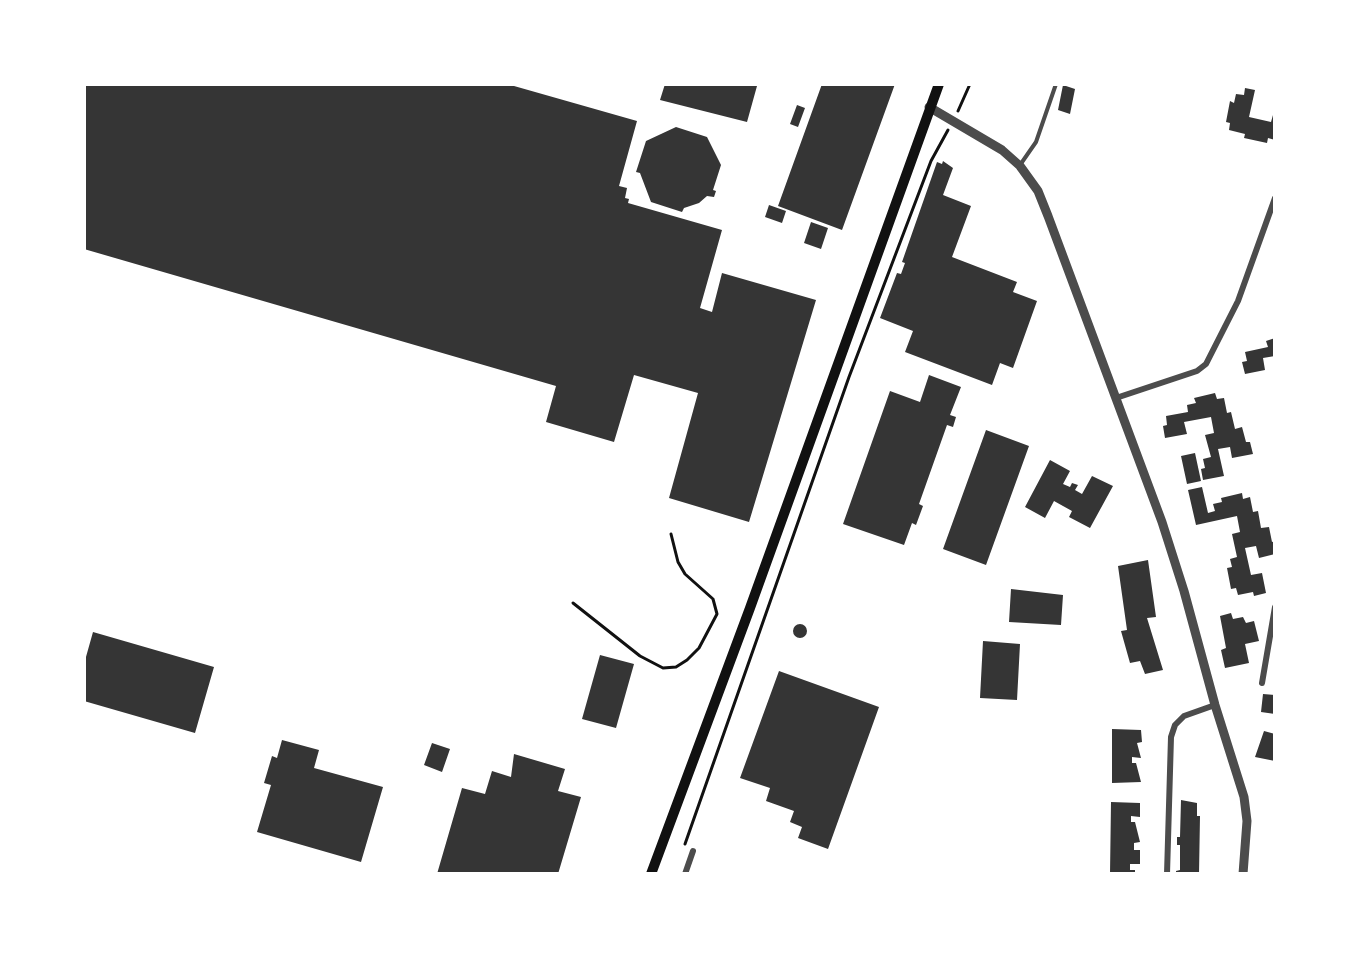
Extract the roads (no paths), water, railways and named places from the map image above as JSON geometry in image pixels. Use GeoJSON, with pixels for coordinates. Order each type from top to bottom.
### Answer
{"type":"FeatureCollection","features":[{"type":"Feature","properties":{"kind":"main road"},"geometry":{"type":"LineString","coordinates":[[651,874],[754,597],[939,84]]}},
{"type":"Feature","properties":{"kind":"street"},"geometry":{"type":"LineString","coordinates":[[929,107],[1002,150],[1020,166],[1038,191],[1162,522],[1244,797],[1247,820],[1243,874]]}},
{"type":"Feature","properties":{"kind":"street"},"geometry":{"type":"LineString","coordinates":[[1116,398],[1197,371],[1206,364],[1238,302],[1275,198]]}},
{"type":"Feature","properties":{"kind":"street"},"geometry":{"type":"LineString","coordinates":[[1262,683],[1275,607]]}},
{"type":"Feature","properties":{"kind":"street"},"geometry":{"type":"LineString","coordinates":[[1167,874],[1171,737],[1175,724],[1184,717],[1215,705]]}},
{"type":"Feature","properties":{"kind":"street"},"geometry":{"type":"LineString","coordinates":[[685,874],[693,851]]}},
{"type":"Feature","properties":{"kind":"lane"},"geometry":{"type":"LineString","coordinates":[[1020,166],[1036,142],[1056,84]]}}]}
